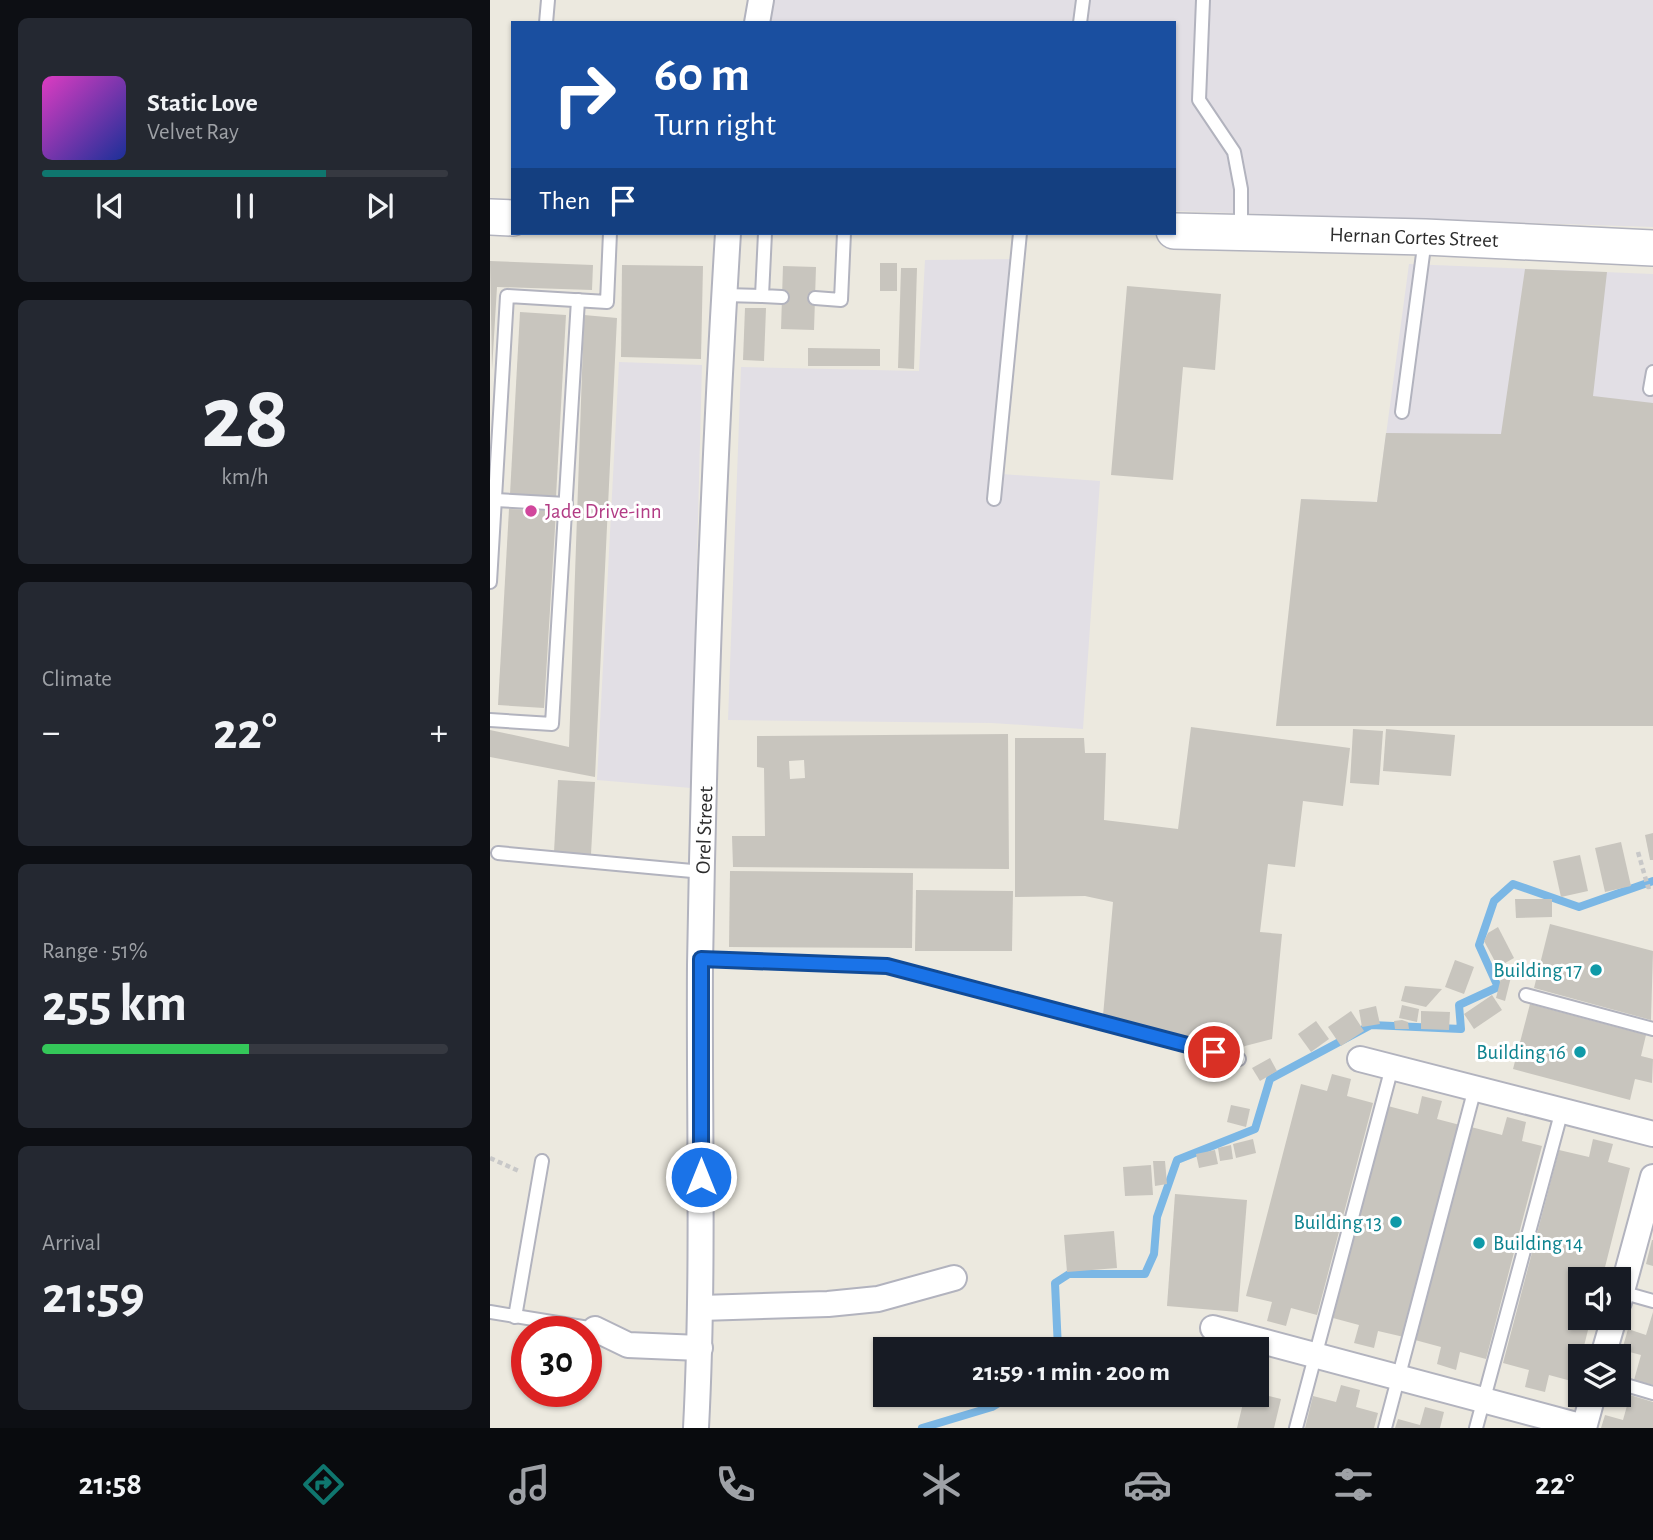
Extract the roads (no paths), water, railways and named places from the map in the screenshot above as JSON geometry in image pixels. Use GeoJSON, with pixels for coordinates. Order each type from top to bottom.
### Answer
{"type":"FeatureCollection","features":[{"type":"Feature","properties":{"kind":"main road"},"geometry":{"type":"LineString","coordinates":[[490,217],[511,218]]}},
{"type":"Feature","properties":{"kind":"main road","name":"Hernan Cortes Street"},"geometry":{"type":"LineString","coordinates":[[1176,231],[1425,237],[1653,248]]}},
{"type":"Feature","properties":{"kind":"street"},"geometry":{"type":"LineString","coordinates":[[757,21],[761,0]]}},
{"type":"Feature","properties":{"kind":"street","name":"Orel Street"},"geometry":{"type":"LineString","coordinates":[[696,1428],[701,1307],[703,873],[727,235]]}},
{"type":"Feature","properties":{"kind":"street"},"geometry":{"type":"LineString","coordinates":[[1360,1059],[1653,1134]]}},
{"type":"Feature","properties":{"kind":"street"},"geometry":{"type":"LineString","coordinates":[[1630,1267],[1649,1208],[1653,1177]]}},
{"type":"Feature","properties":{"kind":"street"},"geometry":{"type":"LineString","coordinates":[[701,1307],[828,1304],[878,1298],[954,1278]]}},
{"type":"Feature","properties":{"kind":"street"},"geometry":{"type":"LineString","coordinates":[[1213,1328],[1584,1428],[1590,1407]]}},
{"type":"Feature","properties":{"kind":"street"},"geometry":{"type":"LineString","coordinates":[[602,1332],[628,1345],[700,1348]]}},
{"type":"Feature","properties":{"kind":"lane"},"geometry":{"type":"LineString","coordinates":[[546,21],[548,0]]}},
{"type":"Feature","properties":{"kind":"lane"},"geometry":{"type":"LineString","coordinates":[[1080,21],[1083,0]]}},
{"type":"Feature","properties":{"kind":"lane"},"geometry":{"type":"LineString","coordinates":[[1203,0],[1199,100],[1234,152],[1241,190],[1241,232]]}},
{"type":"Feature","properties":{"kind":"lane"},"geometry":{"type":"LineString","coordinates":[[490,582],[508,296],[607,302],[610,235]]}},
{"type":"Feature","properties":{"kind":"lane"},"geometry":{"type":"LineString","coordinates":[[762,296],[765,235]]}},
{"type":"Feature","properties":{"kind":"lane"},"geometry":{"type":"LineString","coordinates":[[815,298],[841,300],[844,235]]}},
{"type":"Feature","properties":{"kind":"lane"},"geometry":{"type":"LineString","coordinates":[[994,499],[1020,235]]}},
{"type":"Feature","properties":{"kind":"lane"},"geometry":{"type":"LineString","coordinates":[[1402,412],[1425,237]]}},
{"type":"Feature","properties":{"kind":"lane"},"geometry":{"type":"LineString","coordinates":[[724,295],[782,297]]}},
{"type":"Feature","properties":{"kind":"lane"},"geometry":{"type":"LineString","coordinates":[[490,720],[552,724],[578,300]]}},
{"type":"Feature","properties":{"kind":"lane"},"geometry":{"type":"LineString","coordinates":[[1650,389],[1653,372]]}},
{"type":"Feature","properties":{"kind":"lane"},"geometry":{"type":"LineString","coordinates":[[495,500],[566,504]]}},
{"type":"Feature","properties":{"kind":"lane"},"geometry":{"type":"LineString","coordinates":[[498,853],[703,873]]}},
{"type":"Feature","properties":{"kind":"lane"},"geometry":{"type":"LineString","coordinates":[[701,959],[887,966],[1239,1059]]}},
{"type":"Feature","properties":{"kind":"lane"},"geometry":{"type":"LineString","coordinates":[[1526,995],[1653,1029]]}},
{"type":"Feature","properties":{"kind":"lane"},"geometry":{"type":"LineString","coordinates":[[1296,1428],[1392,1067]]}},
{"type":"Feature","properties":{"kind":"lane"},"geometry":{"type":"LineString","coordinates":[[1385,1428],[1475,1088]]}},
{"type":"Feature","properties":{"kind":"lane"},"geometry":{"type":"LineString","coordinates":[[1476,1428],[1562,1110]]}},
{"type":"Feature","properties":{"kind":"lane"},"geometry":{"type":"LineString","coordinates":[[514,1316],[542,1161]]}},
{"type":"Feature","properties":{"kind":"lane"},"geometry":{"type":"LineString","coordinates":[[1631,1298],[1653,1301]]}},
{"type":"Feature","properties":{"kind":"lane"},"geometry":{"type":"LineString","coordinates":[[490,1312],[511,1316]]}},
{"type":"Feature","properties":{"kind":"lane"},"geometry":{"type":"LineString","coordinates":[[1631,1387],[1653,1393]]}},
{"type":"Feature","properties":{"kind":"waterway"},"geometry":{"type":"LineString","coordinates":[[1057,1337],[1055,1283],[1069,1274],[1145,1274],[1154,1254],[1157,1217],[1177,1160],[1255,1129],[1270,1079],[1371,1025],[1461,1029],[1459,1005],[1498,987],[1479,945],[1494,901],[1513,884],[1579,907],[1653,881]]}},
{"type":"Feature","properties":{"kind":"waterway"},"geometry":{"type":"LineString","coordinates":[[922,1428],[992,1407]]}},
{"type":"Feature","properties":{"kind":"place","name":"Jade Drive-inn"},"geometry":{"type":"Point","coordinates":[531,511]}},
{"type":"Feature","properties":{"kind":"place","name":"Building 17"},"geometry":{"type":"Point","coordinates":[1596,970]}},
{"type":"Feature","properties":{"kind":"place","name":"Building 16"},"geometry":{"type":"Point","coordinates":[1580,1052]}},
{"type":"Feature","properties":{"kind":"place","name":"Building 13"},"geometry":{"type":"Point","coordinates":[1396,1222]}},
{"type":"Feature","properties":{"kind":"place","name":"Building 14"},"geometry":{"type":"Point","coordinates":[1479,1243]}}]}
